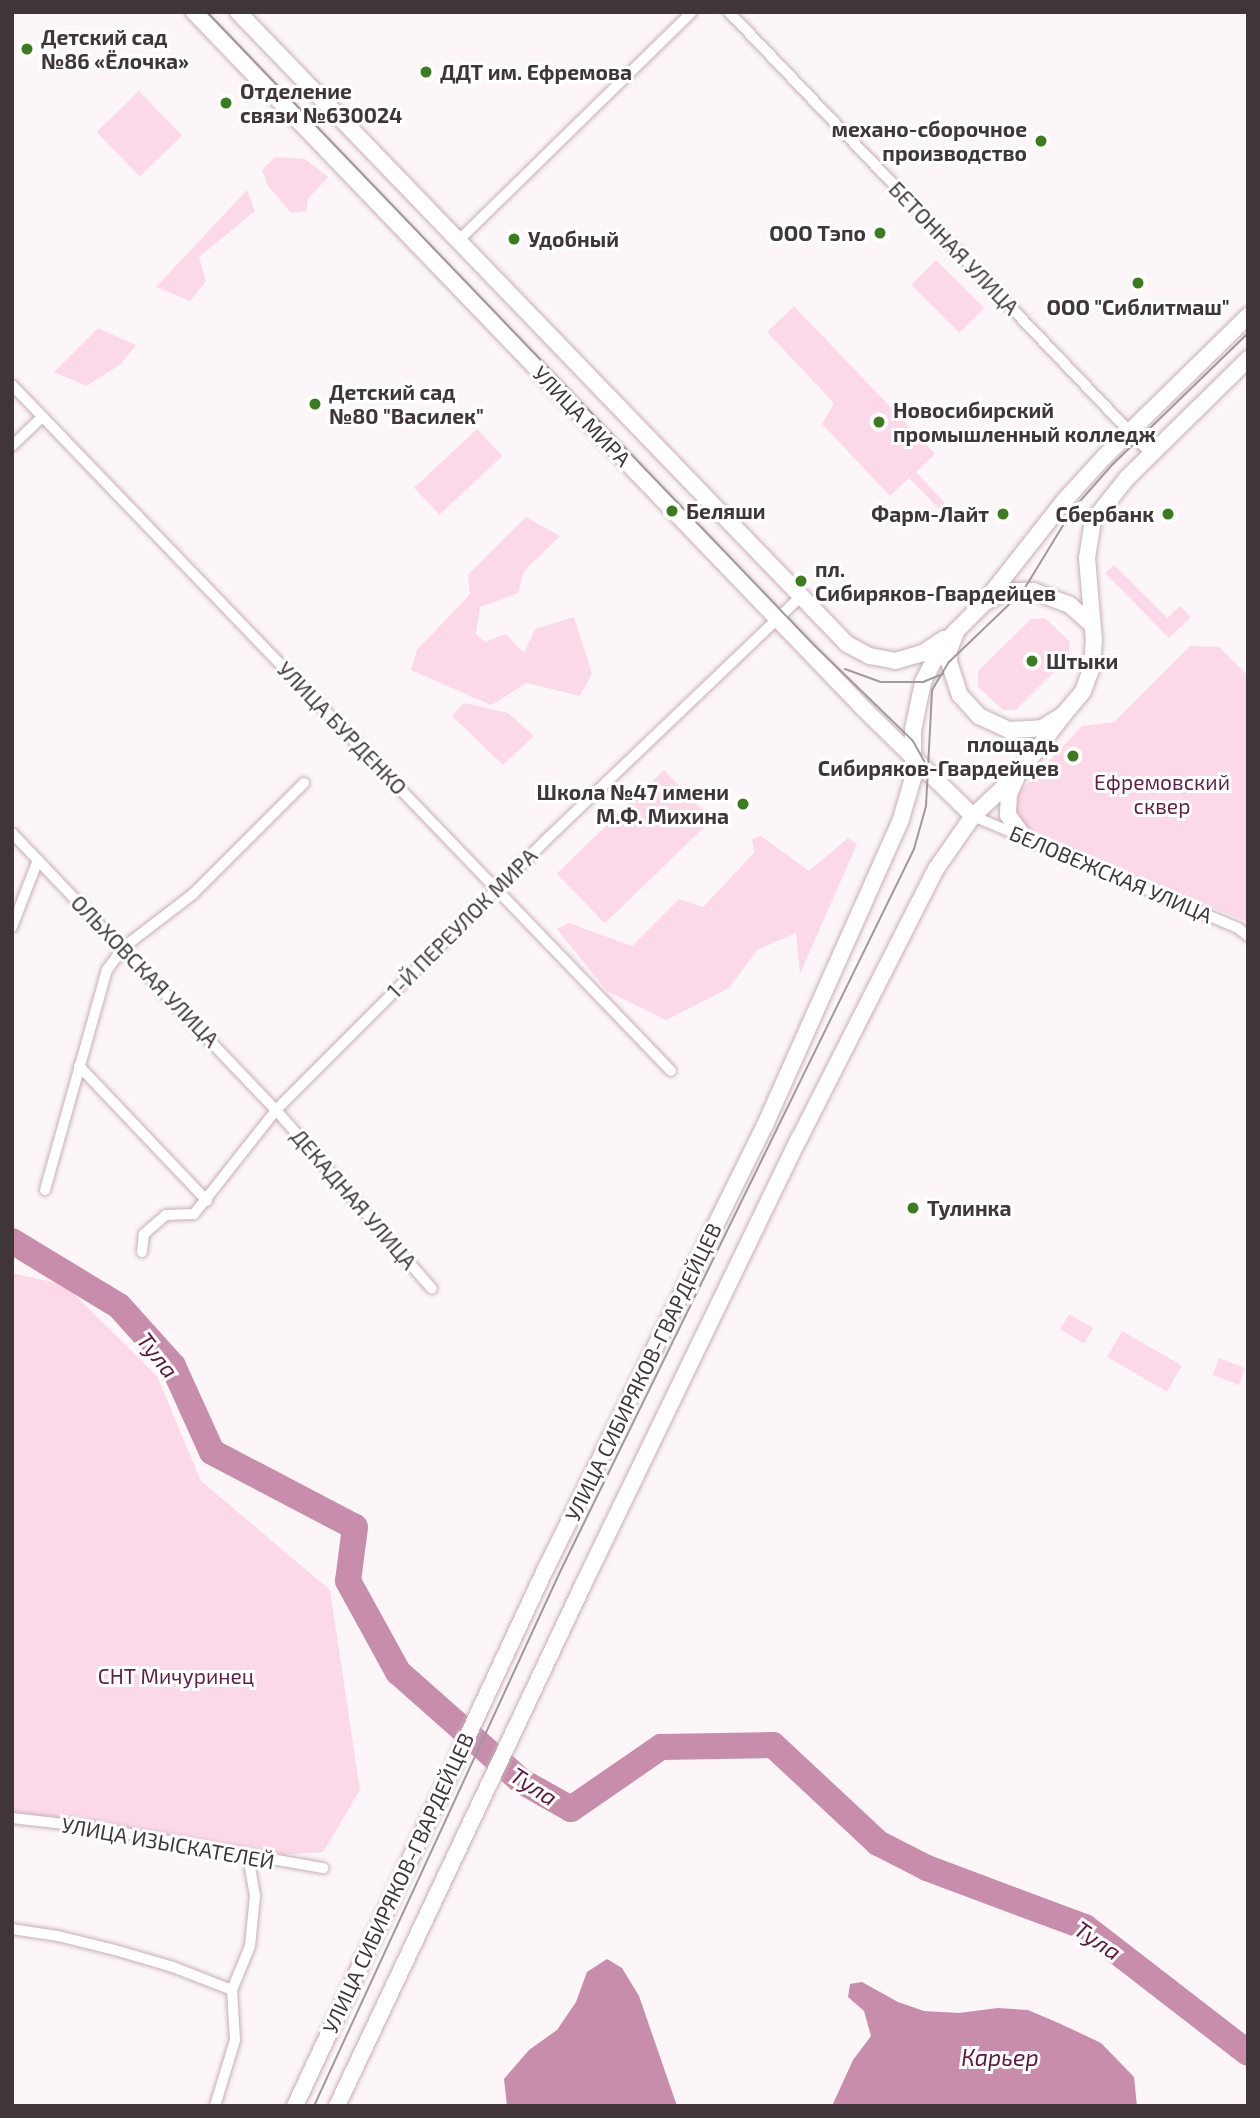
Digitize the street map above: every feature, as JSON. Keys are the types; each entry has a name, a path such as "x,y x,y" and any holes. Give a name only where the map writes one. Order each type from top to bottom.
{"main road":[{"name":"УЛИЦА МИРА","path":"194,12 777,619 913,759 973,816"},
{"name":"УЛИЦА МИРА","path":"238,12 801,596"},
{"path":"801,596 846,644 870,656 895,661 923,653 957,630 985,602 1064,501 1129,431 1248,316"},
{"path":"957,630 949,650 949,662 960,695 979,716 1009,730 1042,728 1065,714 1083,691 1092,667 1094,640 1087,558 1093,521 1102,506 1151,454 1248,359"},
{"path":"985,602 1007,591 1033,591 1070,605 1091,624"},
{"name":"УЛИЦА СИБИРЯКОВ-ГВАРДЕЙЦЕВ","path":"295,2106 412,1850 546,1568 765,1125 901,819 913,778 916,709 927,671 941,647 957,630"},
{"name":"УЛИЦА СИБИРЯКОВ-ГВАРДЕЙЦЕВ","path":"337,2106 447,1866 583,1585 824,1090 936,869 973,816 1020,772 1065,714"},
{"path":"1020,772 1009,794 1009,816 1024,837"}],"street":[{"path":"458,241 692,12"},
{"name":"БЕТОННАЯ УЛИЦА","path":"729,12 1151,454"},
{"name":"УЛИЦА БУРДЕНКО","path":"12,385 671,1071"},
{"path":"12,446 43,417"},
{"name":"1-Й ПЕРЕУЛОК МИРА","path":"142,1252 144,1234 166,1215 194,1214 207,1201 276,1110 497,890 801,596"},
{"path":"45,1190 107,970 124,947 192,894 303,783"},
{"name":"БЕЛОВЕЖСКАЯ УЛИЦА","path":"973,816 1238,928 1248,936"},
{"name":"ОЛЬХОВСКАЯ УЛИЦА","path":"12,833 124,947 276,1110"},
{"path":"12,927 37,860"},
{"path":"79,1066 207,1201"},
{"name":"ДЕКАДНАЯ УЛИЦА","path":"276,1110 432,1289"},
{"name":"УЛИЦА ИЗЫСКАТЕЛЕЙ","path":"12,1818 90,1827 248,1857 323,1868"},
{"path":"215,2106 235,2040 232,1990 250,1946 255,1896 248,1857"},
{"path":"12,1929 58,1936 115,1950 173,1967 232,1990"}],"green space":[{"path":"139,91 182,136 140,177 97,132"},
{"path":"275,157 305,159 328,177 308,199 306,211 291,213 268,186 262,170"},
{"path":"247,190 255,211 199,257 206,281 190,301 156,287"},
{"path":"936,260 984,308 959,333 911,285"},
{"path":"794,306 935,454 916,472 945,503 939,509 909,478 890,496 822,424 834,403 767,332"},
{"path":"98,328 136,345 121,364 86,386 54,372"},
{"path":"477,429 502,456 439,515 414,488"},
{"path":"526,517 560,536 524,571 518,593 480,607 476,634 485,642 506,634 524,653 535,629 574,617 592,674 580,696 527,683 491,705 411,670 417,650 470,594 468,575"},
{"path":"1114,565 1167,618 1180,606 1191,617 1169,638 1105,573"},
{"path":"1045,618 1070,642 1069,657 1016,710 1003,710 978,687 978,671 1031,619"},
{"name":"Ефремовский сквер","path":"1190,646 1219,647 1248,676 1248,922 1029,832 1013,810 1017,795 1082,726 1114,722"},
{"path":"464,703 508,713 534,736 503,765 452,716"},
{"path":"664,770 712,820 605,923 557,874"},
{"path":"761,836 809,871 848,838 857,844 800,974 796,933 757,950 729,988 666,1020 607,991 557,929 569,923 632,946 679,899 703,907 754,853 752,839"},
{"name":"СНТ Мичуринец","path":"12,1273 65,1285 157,1376 201,1481 330,1590 360,1790 323,1852 245,1857 12,1818"},
{"path":"1069,1314 1093,1328 1084,1344 1060,1330"},
{"path":"1122,1331 1182,1366 1167,1391 1107,1357"},
{"path":"1219,1358 1245,1368 1239,1385 1213,1375"}],"water":[{"path":"607,1959 622,1968 639,1996 677,2106 507,2106 504,2079 529,2050 557,2030 576,2002 587,1972"},
{"name":"Карьер","path":"862,1982 898,2002 924,2011 959,2013 998,2008 1028,2010 1063,2025 1101,2043 1134,2077 1137,2106 832,2106 853,2060 871,2036 864,2011 848,1997 850,1984"}],"waterway":[{"name":"Тула","path":"12,1241 119,1306 173,1366 212,1452 355,1527 348,1581 398,1672 521,1781 571,1809 661,1747 773,1745 878,1843 927,1868 1085,1927 1248,2053"}],"tram line":[{"path":"207,12 815,646 913,741 925,763"},
{"path":"314,2106 559,1574 914,849 926,806 932,690 949,662 1023,591 1073,509 1113,464 1248,333"},
{"path":"845,669 881,682 923,682 943,674"}],"place":[{"name":"Детский сад №86 «Ёлочка»","path":"27,49"},
{"name":"ДДТ им. Ефремова","path":"426,72"},
{"name":"Отделение связи №630024","path":"226,103"},
{"name":"механо-сборочное производство","path":"1041,141"},
{"name":"ООО Тэпо","path":"880,233"},
{"name":"Удобный","path":"514,239"},
{"name":"ООО \"Сиблитмаш\"","path":"1138,283"},
{"name":"Детский сад №80 \"Василек\"","path":"315,404"},
{"name":"Новосибирский промышленный колледж","path":"879,422"},
{"name":"Беляши","path":"672,511"},
{"name":"Фарм-Лайт","path":"1003,514"},
{"name":"Сбербанк","path":"1168,514"},
{"name":"пл. Сибиряков-Гвардейцев","path":"801,581"},
{"name":"Штыки","path":"1032,661"},
{"name":"площадь Сибиряков-Гвардейцев","path":"1073,756"},
{"name":"Школа №47 имени М.Ф. Михина","path":"743,804"},
{"name":"Тулинка","path":"913,1208"}]}
